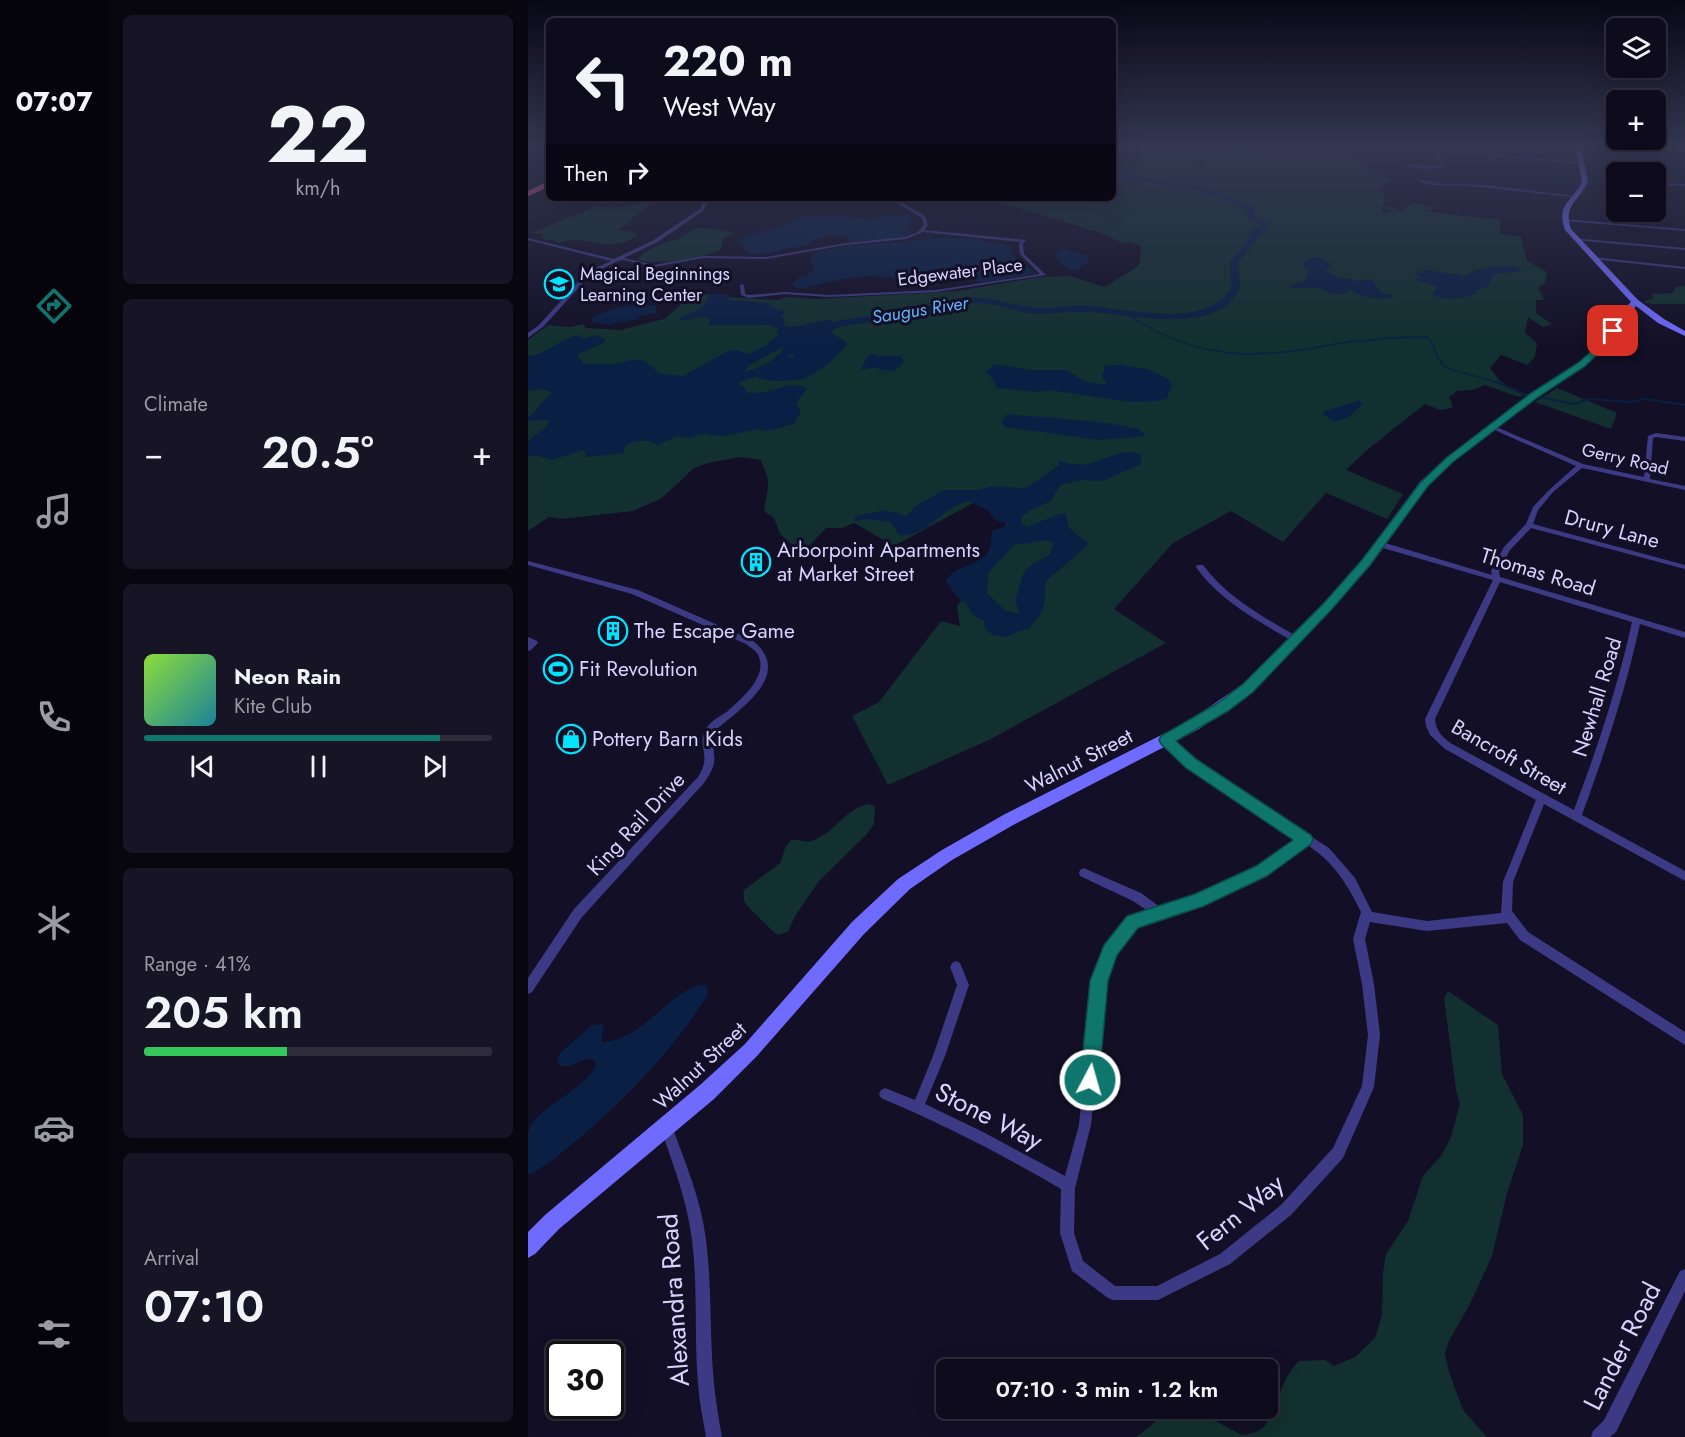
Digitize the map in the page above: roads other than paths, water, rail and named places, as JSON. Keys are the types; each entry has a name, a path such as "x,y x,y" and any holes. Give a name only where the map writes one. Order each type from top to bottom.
{"main road":[{"path":"1565,212 1565,220 1574,238 1635,302 1661,321 1685,334"},
{"name":"Walnut Street","path":"528,1247 552,1222 707,1092 751,1050 858,928 903,885 947,855 1010,819 1166,740 1223,707 1248,688 1328,606 1380,544 1425,484 1450,460 1534,395 1581,365 1604,345 1624,314 1635,302"}],"street":[{"path":"528,336 541,326 586,275 654,242 699,212"},
{"path":"528,239 651,269 700,257 773,257 846,244 906,238 922,231 926,225 924,216 917,212"},
{"path":"1565,220 1685,230"},
{"name":"Edgewater Place","path":"742,285 743,295 748,297 785,293 854,296 940,291 1044,275 1022,254 1023,241 922,231"},
{"path":"1574,238 1685,249"},
{"path":"1593,258 1685,268"},
{"name":"Gerry Road","path":"1492,428 1581,466 1685,488"},
{"path":"1647,479 1650,437 1656,435 1685,439"},
{"path":"1497,579 1495,571 1507,549 1529,525 1535,509 1581,466"},
{"name":"Drury Lane","path":"1529,525 1685,567"},
{"name":"Thomas Road","path":"1380,544 1685,635"},
{"name":"King Rail Drive","path":"528,563 635,592 749,642 758,647 765,661 765,670 755,688 734,711 709,731 707,739 710,760 701,780 578,914 528,988"},
{"path":"1200,567 1209,580 1234,601 1295,639"},
{"name":"Bancroft Street","path":"1497,579 1474,633 1430,719 1434,734 1449,747 1685,876"},
{"name":"Newhall Road","path":"1576,817 1628,662 1637,620"},
{"path":"528,640 534,643 528,648"},
{"path":"1166,740 1191,764 1325,851 1352,881 1367,912 1366,916 1427,927 1510,917"},
{"path":"1542,798 1508,882 1506,912 1524,936 1685,1039"},
{"name":"Fern Way","path":"1306,839 1261,871 1198,900 1133,921 1110,951 1099,981 1085,1125 1069,1186 1067,1233 1077,1266 1113,1293 1158,1293 1225,1259 1286,1210 1338,1153 1368,1087 1374,1035 1368,984 1359,939 1366,916"},
{"path":"1084,873 1137,897 1160,913"},
{"path":"918,1107 939,1056 963,985 956,967"},
{"name":"Stone Way","path":"885,1094 996,1144 1069,1186"},
{"name":"Alexandra Road","path":"666,1126 695,1212 702,1282 706,1407 714,1437"},
{"name":"Lander Road","path":"1599,1437 1610,1426 1685,1276"}],"water":[{"path":"909,214 915,216 908,226 911,234 899,238 852,241 848,237 829,235 811,241 814,243 795,248 789,247 774,253 760,254 749,254 736,240 805,216 860,218"},
{"path":"942,238 973,239 1011,246 1013,248 1011,254 1018,262 1037,273 982,283 961,276 903,279 870,276 849,278 799,289 792,285 799,277 815,271 813,266 815,264 810,262 812,253 845,246"},
{"path":"1061,249 1086,255 1090,260 1076,270 1069,269 1056,257 1057,252"},
{"path":"1312,257 1320,257 1332,264 1325,271 1358,281 1371,279 1382,293 1394,296 1377,299 1351,290 1339,295 1327,293 1326,290 1321,289 1288,287 1304,281 1310,271 1302,263"},
{"path":"1514,266 1523,271 1494,274 1486,288 1474,291 1476,294 1459,298 1431,294 1438,287 1414,279 1421,278 1415,273 1426,270 1466,276 1476,270"},
{"path":"712,294 729,294 729,300 768,303 770,307 783,310 781,317 785,319 784,325 831,320 834,328 832,333 847,343 829,363 805,378 779,381 754,375 760,367 773,366 794,356 794,354 783,352 782,347 750,365 740,376 739,384 746,392 762,392 792,385 808,388 796,403 801,411 794,424 766,431 760,429 722,436 701,434 690,438 677,436 657,445 649,441 637,441 625,446 624,453 584,457 586,454 583,450 552,460 539,456 528,456 528,441 547,426 549,420 528,421 528,417 551,395 551,392 542,389 528,391 528,356 541,353 572,337 579,335 583,339 597,335 606,340 577,356 584,364 615,364 643,360 659,373 683,376 728,351 737,350 749,354 769,344 779,335 776,332 778,328 770,325 708,325 711,319 703,317 678,321 700,309"},
{"path":"656,306 656,313 637,317 642,318 621,323 623,320 610,325 591,322 594,316 619,307"},
{"path":"872,354 900,356 904,361 898,369 894,370 873,368 861,370 866,358"},
{"path":"995,364 1029,370 1066,370 1084,381 1105,385 1102,377 1105,366 1131,366 1160,374 1172,384 1167,399 1148,402 1129,402 1050,390 1039,392 996,388 993,378 985,372"},
{"path":"1359,401 1363,404 1347,418 1334,421 1322,414 1327,410"},
{"path":"1007,414 1108,423 1139,429 1146,436 1100,440 1005,427 1001,422"},
{"path":"1131,452 1141,455 1141,464 1103,481 1084,480 1060,485 1051,501 1030,510 1021,517 1022,524 1027,527 1059,514 1066,514 1069,528 1089,544 1045,582 1042,612 1029,629 1007,637 993,635 985,629 984,621 973,615 966,603 956,596 946,581 955,571 983,557 989,550 993,530 1004,527 1006,523 997,521 987,510 969,501 959,504 918,532 909,535 899,535 890,522 867,519 854,521 856,516 885,510 907,516 914,507 944,490 978,490 993,486 1026,488 1059,465 1059,460 1070,464 1089,464","holes":["1047,540 1054,543 1050,554 1030,566 1023,574 1015,601 1020,614 1006,611 987,593 988,573 1014,545"]},
{"path":"698,985 707,985 708,995 695,1015 651,1069 583,1135 550,1162 528,1175 528,1133 532,1123 582,1083 596,1064 593,1059 589,1059 569,1066 560,1066 557,1062 560,1053 592,1025 602,1024 604,1028 601,1039 603,1042 629,1034 686,991"}],"waterway":[{"name":"Saugus River","path":"719,384 770,366 782,358 801,339 821,329 833,325 907,314 961,301 985,300 1035,311 1087,309 1166,316 1187,316 1207,312 1223,305 1234,292 1236,288 1234,261 1248,247 1253,235 1266,225 1252,218 1250,212"},
{"path":"1123,311 1152,329 1180,342 1208,350 1235,353 1264,354 1356,340 1360,342 1387,338 1427,337 1444,366 1497,382"},
{"path":"1497,382 1527,395"},
{"path":"1539,397 1574,404 1590,399 1631,402 1645,399 1685,405"}],"place":[{"name":"Magical Beginnings Learning Center","path":"559,284"},
{"name":"Arborpoint Apartments at Market Street","path":"756,562"},
{"name":"The Escape Game","path":"613,631"},
{"name":"Fit Revolution","path":"558,669"},
{"name":"Pottery Barn Kids","path":"571,739"}]}
